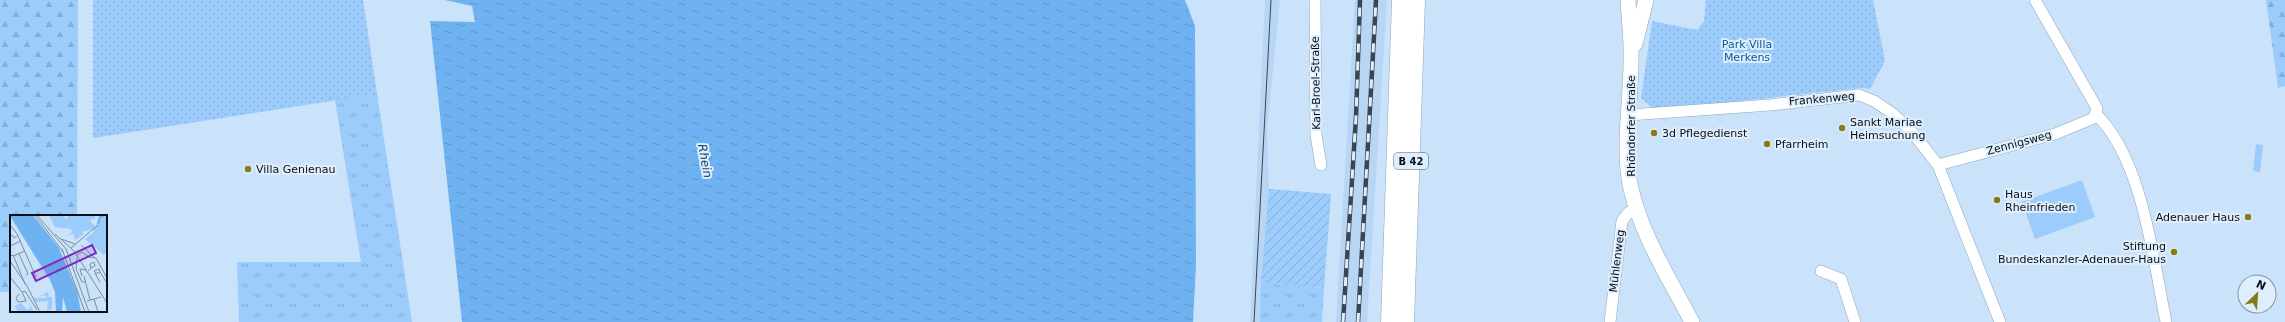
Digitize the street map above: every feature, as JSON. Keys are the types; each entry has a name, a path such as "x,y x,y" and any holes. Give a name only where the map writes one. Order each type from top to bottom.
{"highway":[{"name":"B 42","path":"1390,322 1401,0"},
{"name":"B 42","path":"1405,322 1416,0"}],"main road":[{"name":"Rhöndorfer Straße","path":"1628,0 1631,60 1628,167 1631,188 1638,210 1658,258 1692,322"},
{"name":"Rhöndorfer Straße","path":"1631,60 1646,0"}],"street":[{"name":"Karl-Broel-Straße","path":"1315,0 1316,135 1321,165"},
{"path":"2035,0 2094,103 2096,114 2109,127 2130,170 2140,199 2166,322"},
{"name":"Frankenweg","path":"1629,115 1764,105 1859,95 1874,101 1892,114 1921,141 1938,165 2000,322"},
{"name":"Zennigsweg","path":"1938,165 2055,134 2089,121 2096,114"},
{"name":"Mühlenweg","path":"1610,322 1622,221 1629,212 1638,210"},
{"path":"1822,271 1841,279 1854,322"}],"shaded area":[{"path":"1265,0 1280,0 1267,131 1269,189 1260,322 1250,322"},
{"path":"1355,0 1387,0 1367,322 1336,322"}],"green space":[{"path":"0,0 78,0 77,215 10,215 10,292 0,292"},
{"path":"93,0 363,0 377,94 93,138"},
{"name":"Park Villa Merkens","path":"1706,0 1873,0 1885,61 1870,89 1861,88 1655,110 1641,98 1652,21 1697,30 1704,21"},
{"path":"2266,0 2285,0 2285,86 2278,88"},
{"path":"377,94 412,322 239,322 237,262 361,262 335,100"},
{"path":"2256,144 2263,145 2260,172 2253,171"},
{"path":"2082,180 2095,217 2035,239 2022,202"},
{"path":"1269,189 1331,194 1324,288 1261,283"},
{"path":"1261,283 1324,288 1322,322 1260,322"}],"water":[{"name":"Rhein","path":"445,0 1185,0 1195,26 1196,266 1193,322 462,322 430,21 475,22 472,6"}],"tram line":[{"path":"1254,322 1271,0"}],"railway":[{"path":"1343,322 1356,117 1360,0"},
{"path":"1358,322 1376,0"}],"place":[{"name":"Sankt Mariae Heimsuchung","path":"1842,128"},
{"name":"3d Pflegedienst","path":"1654,133"},
{"name":"Pfarrheim","path":"1767,144"},
{"name":"Villa Genienau","path":"248,169"},
{"name":"Haus Rheinfrieden","path":"1997,200"},
{"name":"Adenauer Haus","path":"2248,217"},
{"name":"Stiftung Bundeskanzler-Adenauer-Haus","path":"2174,252"}]}
